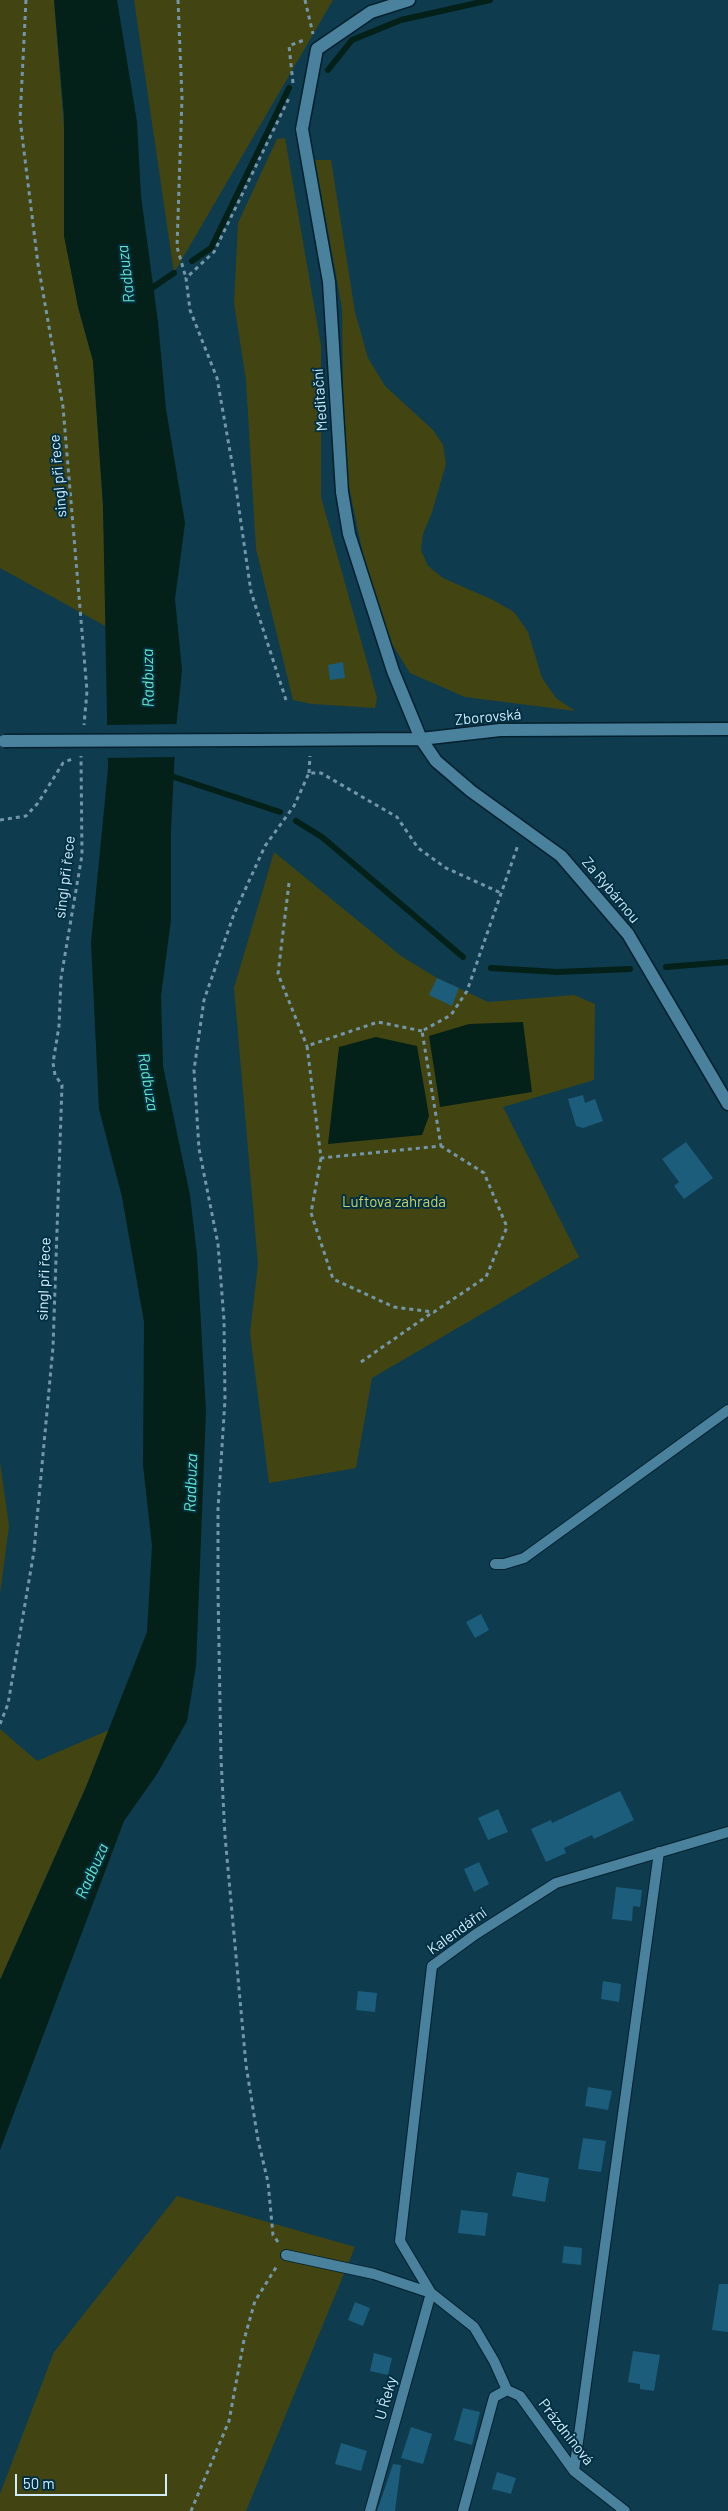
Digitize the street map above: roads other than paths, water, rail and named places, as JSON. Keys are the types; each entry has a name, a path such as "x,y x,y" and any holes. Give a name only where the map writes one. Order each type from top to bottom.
{"street":[{"name":"Meditační","path":"409,0 371,12 317,49 302,129 329,282 342,492 349,534 393,671 421,739"},
{"name":"Zborovská","path":"2,741 421,739 500,730 728,729"},
{"name":"Za Rybárnou","path":"421,739 436,760 471,791 561,856 628,934 728,1104"}],"lane":[{"path":"495,1564 524,1558 728,1410"},
{"name":"Kalendářní","path":"431,2293 400,2241 432,1966 476,1934 556,1883 728,1832"},
{"path":"574,2471 659,1852"},
{"path":"286,2255 374,2274 431,2293"},
{"name":"Prázdninová","path":"431,2293 474,2327 494,2360 507,2390 520,2396 574,2471 625,2511"},
{"name":"U Řeky","path":"370,2511 431,2293"},
{"path":"463,2511 494,2397 507,2390"}],"water":[{"name":"Radbuza","path":"54,0 117,0 137,122 141,196 158,322 166,409 185,523 175,599 182,670 176,729 171,829 171,920 161,996 163,1066 190,1195 197,1255 206,1411 196,1666 187,1721 157,1774 124,1821 0,2150 0,1980 86,1787 147,1632 152,1546 143,1465 144,1322 122,1197 99,1109 91,943 108,769 103,505 93,361 78,307 64,236 64,116"},
{"path":"523,1022 532,1092 440,1107 429,1036 469,1024"},
{"path":"376,1037 417,1046 429,1116 422,1135 328,1144 339,1047"}],"waterway":[{"path":"328,70 352,40 401,20 490,0"},
{"path":"192,261 211,248 289,88"},
{"path":"146,292 174,273"},
{"path":"168,775 280,812"},
{"path":"296,821 322,837 463,957"},
{"path":"666,967 728,962"},
{"path":"491,968 557,972 630,969"}],"park label":[{"name":"Luftova zahrada","path":"394,1202"}]}
